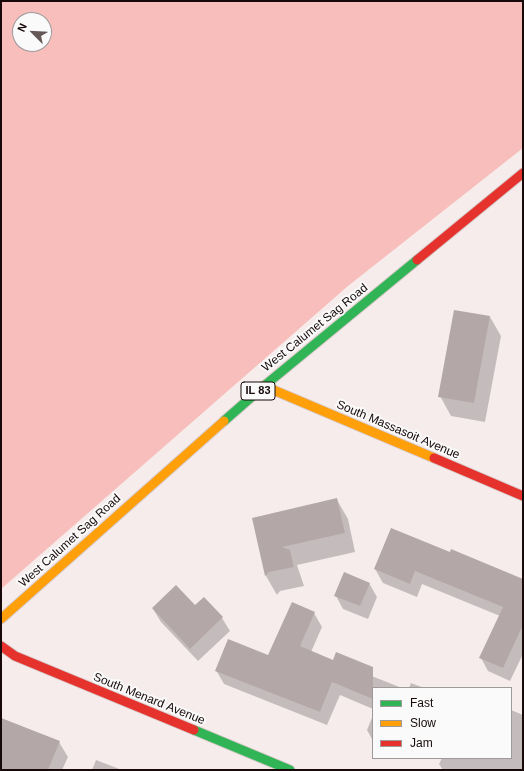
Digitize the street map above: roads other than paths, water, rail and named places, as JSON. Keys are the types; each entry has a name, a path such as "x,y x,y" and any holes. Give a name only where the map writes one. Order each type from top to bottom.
{"main road":[{"name":"West Calumet Sag Road","path":"1,619 264,386 523,173"},
{"name":"South Massasoit Avenue","path":"264,386 523,496"},
{"name":"South Menard Avenue","path":"1,646 15,656 290,770"}]}
